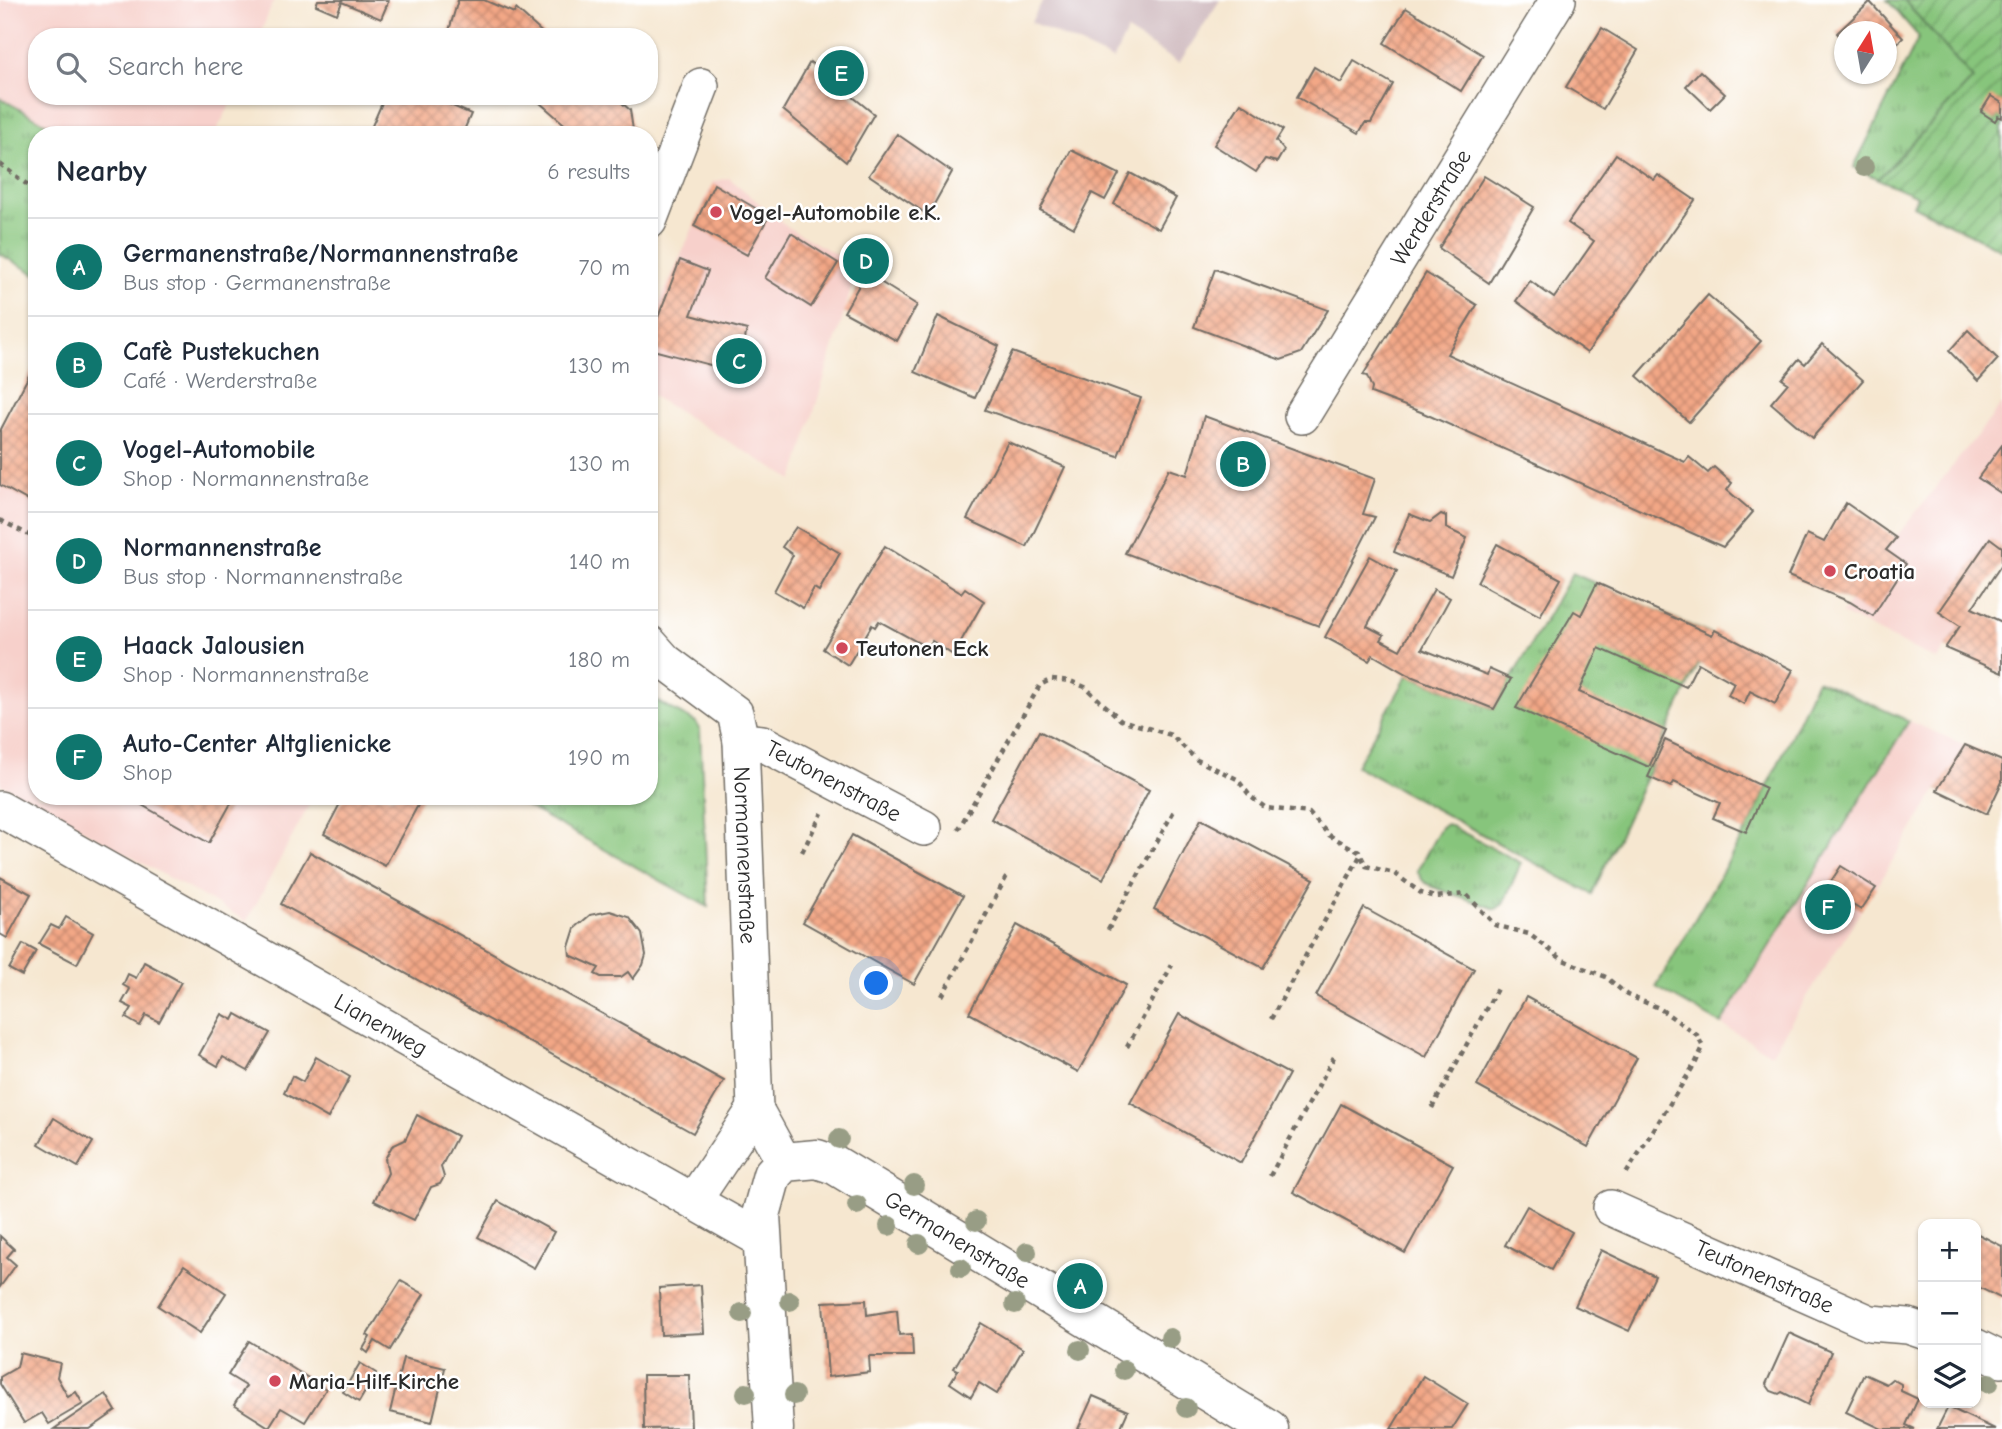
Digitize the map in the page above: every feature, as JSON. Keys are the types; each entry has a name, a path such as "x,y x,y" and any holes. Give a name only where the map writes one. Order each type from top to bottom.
{"street":[{"name":"Werderstraße","path":"1302,416 1558,0"},
{"path":"658,198 701,86"},
{"name":"Normannenstraße","path":"658,653 735,713 741,741 755,1109 784,1162"},
{"name":"Teutonenstraße","path":"741,741 762,743 941,830"},
{"name":"Lianenweg","path":"0,809 762,1240"},
{"path":"694,1200 755,1109"},
{"name":"Germanenstraße","path":"784,1162 817,1159 835,1165 1269,1429"},
{"path":"774,1429 761,1215 772,1175 784,1162"},
{"name":"Teutonenstraße","path":"1616,1196 1870,1323 1918,1330"},
{"path":"1981,1350 2002,1360"}],"path":[{"path":"0,164 28,185"},
{"path":"0,520 28,534"},
{"path":"941,830 1040,685 1052,679 1070,681 1085,687 1121,720 1171,735 1197,760 1237,779 1251,797 1266,808 1309,813 1329,835 1349,845 1360,855 1366,866 1394,873 1420,893 1435,897 1466,894 1496,925 1529,934 1563,960 1606,977 1627,995 1659,1008 1697,1035 1703,1047 1696,1062 1616,1196"},
{"path":"802,852 838,782"},
{"path":"1108,930 1175,808"},
{"path":"1271,1020 1360,855"},
{"path":"942,996 1008,874"},
{"path":"1127,1047 1172,965"},
{"path":"1432,1108 1498,987"},
{"path":"1270,1176 1335,1055"}],"shaded area":[{"path":"0,0 274,0 263,28 28,28 28,105 230,105 219,126 50,126 0,98"},
{"path":"1043,0 1220,0 1179,63 1127,31 1113,60 1031,22"},
{"path":"729,178 789,228 858,267 793,480 658,399 658,307 713,182"},
{"path":"28,379 28,800 0,784 0,432"},
{"path":"2002,404 2002,564 1937,660 1842,614 1873,566"},
{"path":"1909,721 1965,745 1771,1054 1721,1024"},
{"path":"38,805 309,805 247,921"}],"green space":[{"path":"1887,0 1904,0 1973,79 1878,179 1854,167 1919,37"},
{"path":"1904,0 2002,0 2002,250 1913,205 1917,196 1878,179 1973,79"},
{"path":"0,98 50,126 28,126 28,270 0,254"},
{"path":"1572,573 1712,635 1592,894 1356,766 1408,675 1494,709"},
{"path":"1817,680 1909,721 1721,1024 1656,987 1752,820"},
{"path":"658,702 696,722 700,729 708,907 524,805 658,805"},
{"path":"1447,824 1521,863 1503,904 1496,909 1433,887 1423,881 1417,871 1441,827"}],"building":[{"path":"318,0 389,0 381,19 342,2 337,14 316,5"},
{"path":"458,0 484,0 514,13 516,9 537,28 450,28"},
{"path":"1870,2 1887,21 1850,21"},
{"path":"1406,8 1483,55 1461,91 1384,43"},
{"path":"1602,28 1638,50 1603,109 1566,87"},
{"path":"1897,31 1903,38 1897,43"},
{"path":"1354,61 1393,84 1371,123 1365,123 1359,133 1297,97 1314,67 1341,83"},
{"path":"810,62 874,114 846,162 783,110"},
{"path":"1700,71 1725,94 1710,109 1686,86"},
{"path":"1991,96 2002,103 2002,118 1998,116 1995,121 1981,112"},
{"path":"1241,103 1283,130 1276,141 1284,150 1277,162 1265,159 1256,172 1214,145"},
{"path":"381,105 450,105 471,114 466,126 372,126"},
{"path":"542,105 624,105 630,110 632,126 567,126"},
{"path":"897,134 952,172 928,215 869,175"},
{"path":"1071,150 1119,174 1105,200 1092,193 1074,228 1040,210"},
{"path":"1616,154 1654,180 1658,175 1695,200 1587,353 1516,301 1530,281 1554,298 1594,241 1568,223"},
{"path":"1130,173 1176,198 1159,229 1114,204"},
{"path":"1484,176 1534,207 1489,283 1439,248"},
{"path":"714,184 769,216 747,255 694,226"},
{"path":"791,233 838,263 811,307 765,278"},
{"path":"680,260 708,271 691,315 747,330 737,372 658,351 658,317"},
{"path":"1215,269 1328,310 1301,353 1281,360 1194,327"},
{"path":"866,273 917,305 897,341 844,312"},
{"path":"1426,273 1477,305 1447,354 1685,462 1689,457 1708,473 1714,467 1732,483 1727,490 1753,512 1723,547 1421,412 1371,393 1372,388 1367,376 1363,375"},
{"path":"1708,295 1761,341 1689,422 1637,376"},
{"path":"938,316 999,346 975,398 915,372"},
{"path":"1968,330 1998,359 1978,381 1949,351"},
{"path":"1822,344 1863,380 1812,438 1771,403 1788,383 1782,379 1799,359 1805,364"},
{"path":"1012,352 1141,398 1118,456 985,410"},
{"path":"28,377 28,501 0,485 0,431"},
{"path":"1204,416 1375,479 1363,514 1375,517 1319,626 1125,553 1169,469 1187,475"},
{"path":"1008,442 1065,467 1027,547 967,519"},
{"path":"2002,445 2002,494 1978,478"},
{"path":"1846,503 1896,538 1886,550 1906,564 1873,616 1850,602 1788,576 1807,534 1824,542"},
{"path":"1409,514 1430,522 1441,514 1446,516 1446,528 1467,538 1451,576 1394,552"},
{"path":"796,527 840,553 819,591 814,588 803,608 774,591 793,555 782,547"},
{"path":"1990,538 2002,547 2002,564 1972,608 2002,622 2002,673 1945,648 1960,626 1939,612"},
{"path":"1497,544 1561,579 1540,616 1477,582"},
{"path":"885,546 961,593 965,588 984,601 953,655 932,641 928,648 879,621 875,627 872,625 848,665 823,649"},
{"path":"1370,556 1397,571 1367,626 1384,635 1381,640 1400,650 1434,589 1450,598 1422,649 1487,675 1489,669 1511,679 1494,709 1408,675 1373,655 1369,661 1325,637"},
{"path":"1597,583 1712,635 1715,630 1793,670 1775,704 1750,691 1744,704 1728,695 1734,683 1698,663 1686,687 1599,648 1579,692 1666,731 1649,767 1516,708 1574,611 1581,615"},
{"path":"1039,731 1149,790 1103,879 991,819"},
{"path":"1665,740 1766,788 1746,832 1713,818 1720,803 1674,782 1671,787 1648,777"},
{"path":"1965,745 2002,761 2002,782 1987,814 1937,790"},
{"path":"142,805 230,805 209,843"},
{"path":"339,805 418,805 385,866 324,834"},
{"path":"1201,819 1314,879 1263,968 1154,909"},
{"path":"852,835 963,896 914,984 803,922"},
{"path":"310,852 724,1081 693,1133 281,904"},
{"path":"1841,866 1876,888 1861,910 1826,889"},
{"path":"0,877 31,894 7,938 0,934"},
{"path":"1364,908 1474,969 1426,1057 1316,996"},
{"path":"610,911 629,917 642,934 646,955 643,965 633,979 628,972 621,977 601,977 595,974 599,968 570,955 569,947 575,928 590,915"},
{"path":"66,917 93,933 77,964 39,944 51,925 59,929"},
{"path":"1017,925 1126,985 1078,1072 969,1013"},
{"path":"23,944 36,951 22,976 9,969"},
{"path":"144,962 181,982 159,1022 146,1015 140,1026 126,1018 132,1008 122,1003 130,989 123,985 128,974 136,978"},
{"path":"1526,997 1637,1058 1588,1147 1477,1086"},
{"path":"222,1014 233,1020 236,1014 270,1033 248,1071 223,1057 218,1066 199,1055"},
{"path":"1179,1014 1289,1074 1241,1163 1130,1103"},
{"path":"316,1057 350,1077 328,1118 284,1093 292,1076 303,1082"},
{"path":"1341,1104 1453,1165 1405,1253 1293,1192"},
{"path":"417,1115 457,1136 441,1167 444,1177 440,1184 431,1187 414,1220 374,1201 388,1173 385,1159 392,1146 405,1140"},
{"path":"54,1118 93,1142 78,1167 39,1144"},
{"path":"498,1201 554,1232 534,1268 478,1237"},
{"path":"1527,1206 1572,1232 1551,1270 1505,1245"},
{"path":"0,1236 14,1249 7,1257 16,1265 0,1287"},
{"path":"1981,1236 2002,1246 2002,1299 1981,1288"},
{"path":"1601,1250 1655,1276 1629,1331 1575,1306"},
{"path":"184,1265 226,1293 200,1333 158,1306"},
{"path":"401,1281 424,1294 390,1350 375,1341 368,1353 363,1349 370,1337 367,1335"},
{"path":"701,1285 704,1333 661,1335 659,1288"},
{"path":"866,1300 867,1315 897,1310 899,1335 912,1334 913,1356 869,1356 870,1372 828,1377 823,1302"},
{"path":"981,1323 1023,1349 997,1394 979,1383 971,1397 950,1383 958,1370 954,1368"},
{"path":"1789,1333 1831,1352 1808,1405 1782,1392 1779,1394 1771,1391 1766,1384"},
{"name":"Maria-Hilf-Kirche","path":"249,1341 326,1389 305,1422 281,1408 269,1427 234,1405 246,1386 228,1375"},
{"path":"20,1353 60,1363 57,1377 68,1397 76,1392 83,1404 49,1424 42,1413 24,1423 0,1384 0,1377 17,1367"},
{"path":"403,1358 445,1368 432,1422 390,1412"},
{"path":"360,1363 376,1373 359,1402 343,1392"},
{"path":"1864,1374 1886,1384 1892,1379 1901,1384 1901,1391 1918,1399 1906,1425 1915,1429 1882,1429 1846,1412"},
{"path":"643,1375 689,1375 691,1428 644,1429"},
{"path":"1423,1376 1468,1404 1452,1429 1391,1429"},
{"path":"106,1394 116,1411 90,1429 54,1429"},
{"path":"1093,1396 1128,1411 1120,1429 1078,1429"},
{"path":"1948,1408 1950,1408 1995,1429 1937,1429"}],"place":[{"name":"Haack Jalousien","path":"841,73"},
{"name":"Vogel-Automobile e.K.","path":"716,212"},
{"name":"Normannenstraße","path":"866,261"},
{"name":"Vogel-Automobile","path":"739,361"},
{"name":"Cafè Pustekuchen","path":"1243,464"},
{"name":"Croatia","path":"1830,571"},
{"name":"Teutonen Eck","path":"842,648"},
{"name":"Auto-Center Altglienicke","path":"1828,907"},
{"name":"Germanenstraße/Normannenstraße","path":"1080,1286"},
{"name":"Maria-Hilf-Kirche","path":"275,1381"}]}
